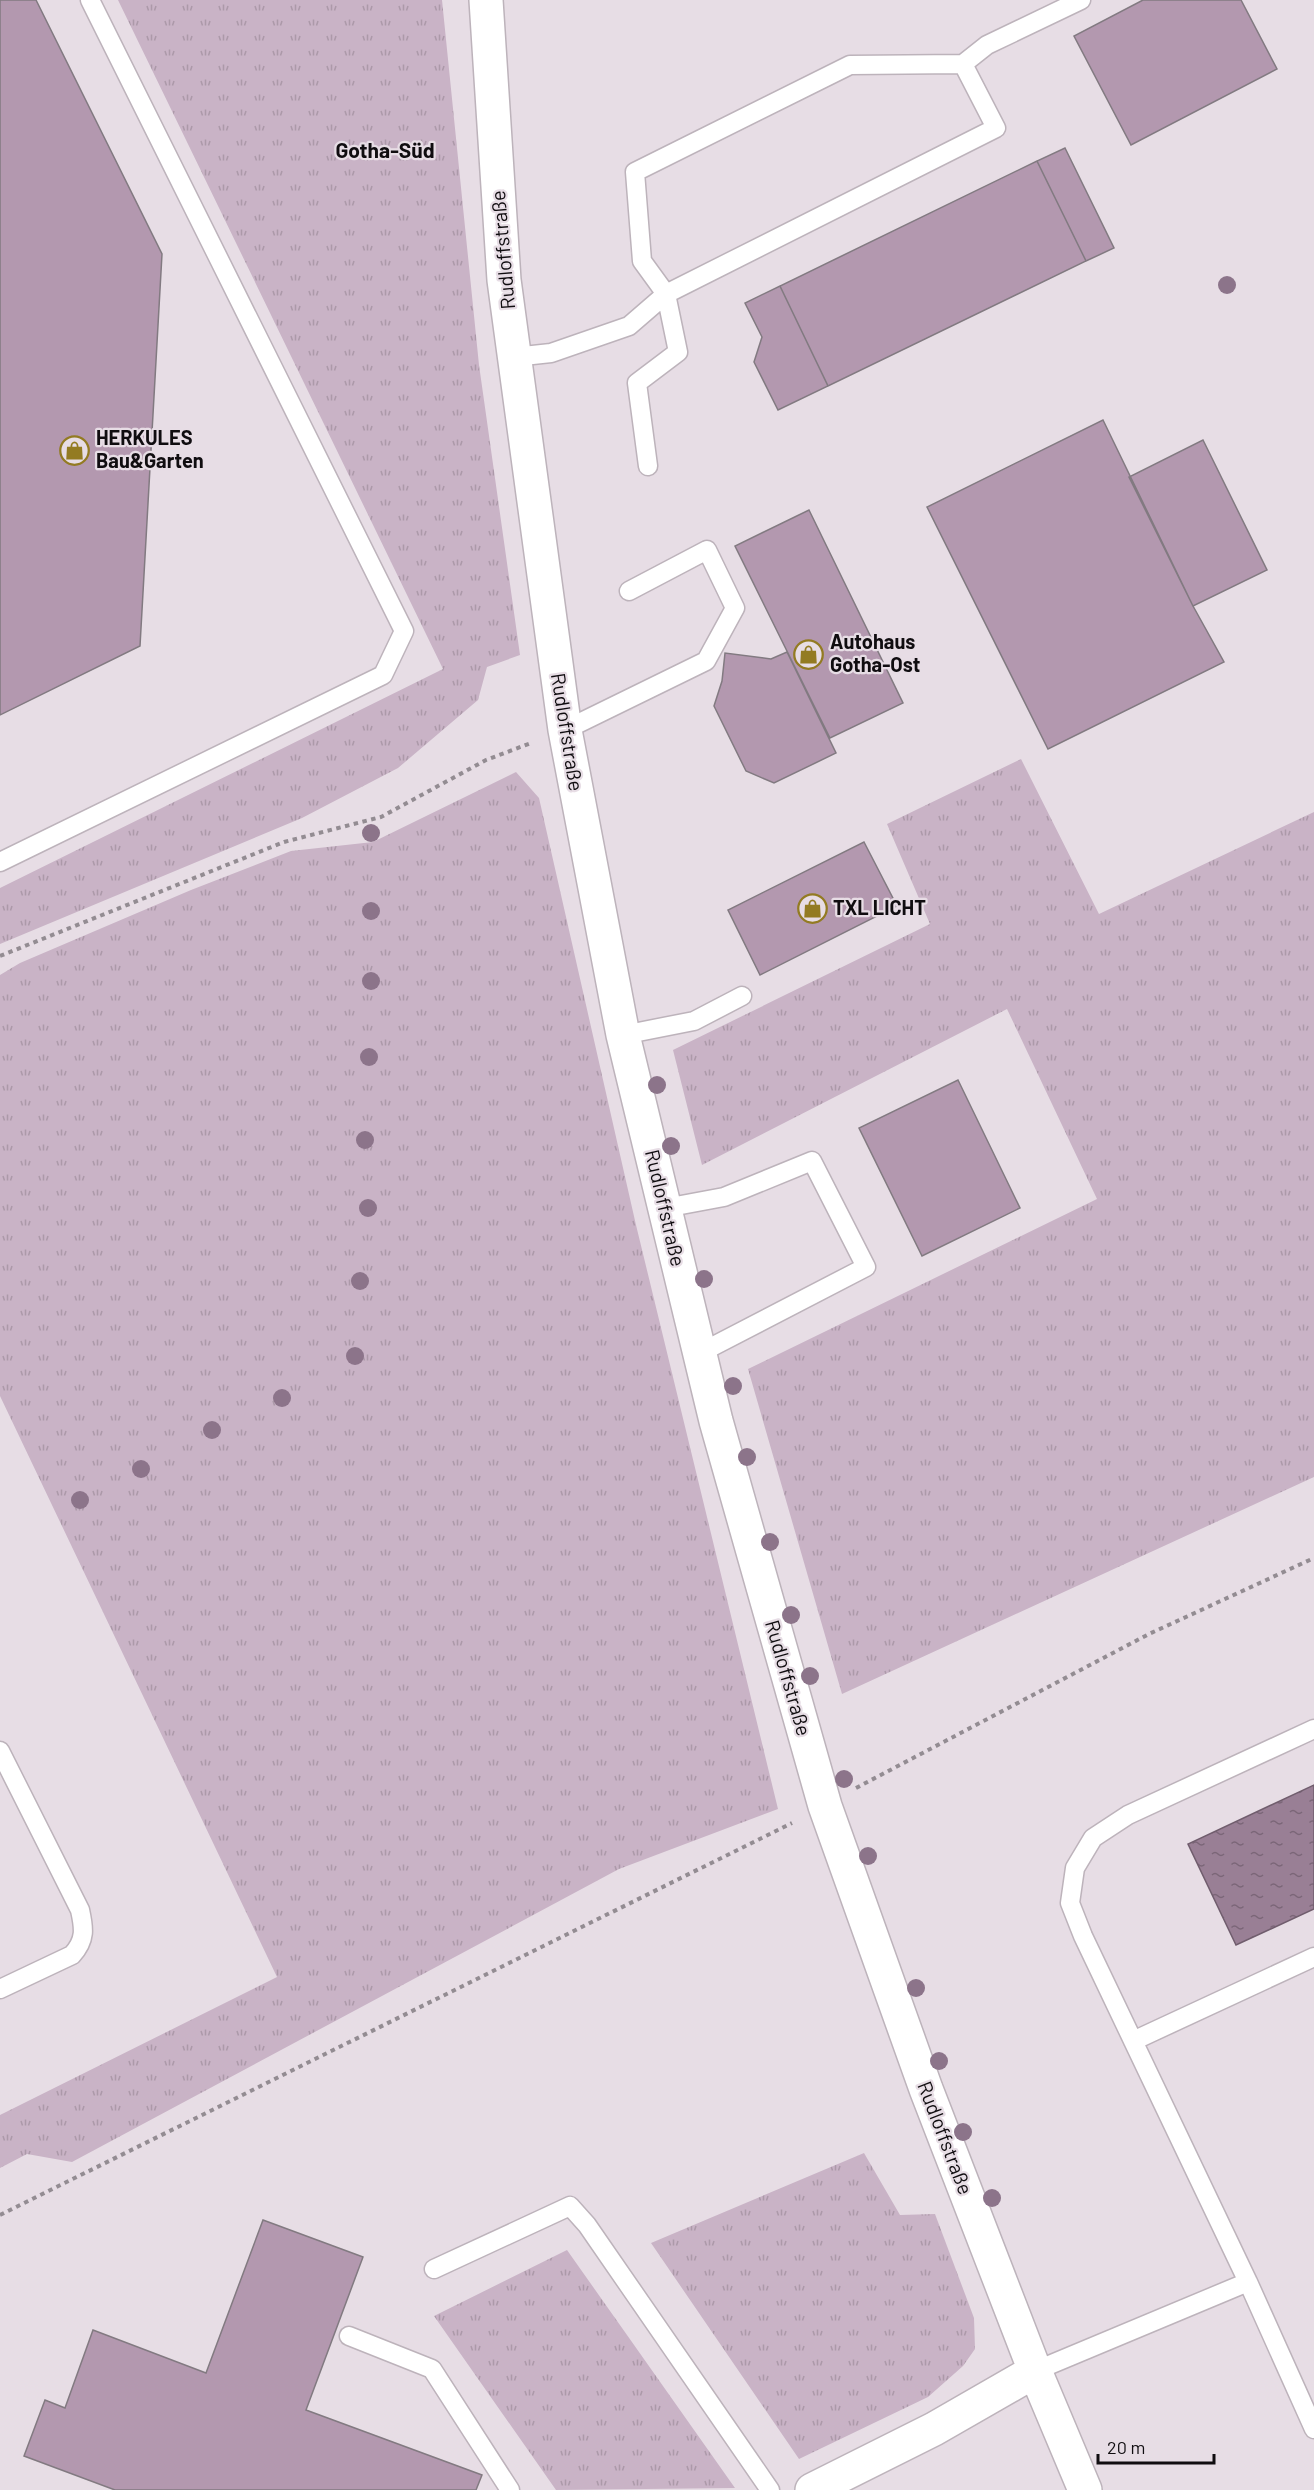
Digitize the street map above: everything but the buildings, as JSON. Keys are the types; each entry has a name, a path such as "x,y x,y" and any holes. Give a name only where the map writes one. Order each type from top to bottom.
{"street":[{"name":"Rudloffstraße","path":"486,0 504,280 565,730 624,1035 716,1421 825,1806 926,2090 1035,2372 1085,2490"},
{"path":"812,2490 934,2429 1035,2372"}],"lane":[{"path":"0,862 383,675 404,632 90,0"},
{"path":"648,466 638,383 678,352 666,294 642,261 635,172 850,65 963,64 987,45 1081,0"},
{"path":"514,357 551,353 629,326 666,294 996,128 963,64"},
{"path":"565,730 706,662 735,608 707,550 629,591"},
{"path":"624,1035 694,1021 742,996"},
{"path":"665,1208 724,1197 812,1161 866,1267 700,1353"},
{"path":"1314,1729 1128,1815 1094,1838 1075,1868 1070,1903 1083,1936 1248,2282 1314,2429"},
{"path":"0,1751 80,1910 84,1932 80,1946 72,1954 0,1989"},
{"path":"1133,2041 1314,1957"},
{"path":"434,2269 570,2206 587,2225 770,2490"},
{"path":"1035,2372 1248,2282"},
{"path":"349,2336 432,2369 510,2490"}],"path":[{"path":"0,956 284,842 381,817 486,760 565,730"},
{"path":"856,1788 1149,1635 1314,1558"},
{"path":"0,2215 825,1806"}],"green space":[{"path":"118,0 442,0 479,365 520,655 487,667 478,700 398,768 302,818 0,944 0,888 443,669"},
{"path":"1021,759 1099,914 1314,812 1314,1477 842,1694 748,1369 1097,1199 1007,1009 702,1165 673,1050 930,924 887,824"},
{"path":"516,772 539,798 636,1225 778,1809 619,1869 72,2162 27,2154 0,2168 0,2115 277,1977 0,1396 0,975 20,963 191,890 291,851 373,842"},
{"path":"864,2153 900,2215 935,2214 974,2318 975,2349 963,2366 928,2397 799,2459 651,2243"},
{"path":"567,2250 735,2488 556,2490 434,2316"}],"water":[{"path":"1314,1785 1314,1909 1236,1945 1188,1844"}],"place":[{"name":"HERKULES Bau&Garten","path":"75,450"},
{"name":"Autohaus Gotha-Ost","path":"809,654"},
{"name":"TXL LICHT","path":"812,908"}],"district":[{"name":"Gotha-Süd","path":"385,151"}]}
